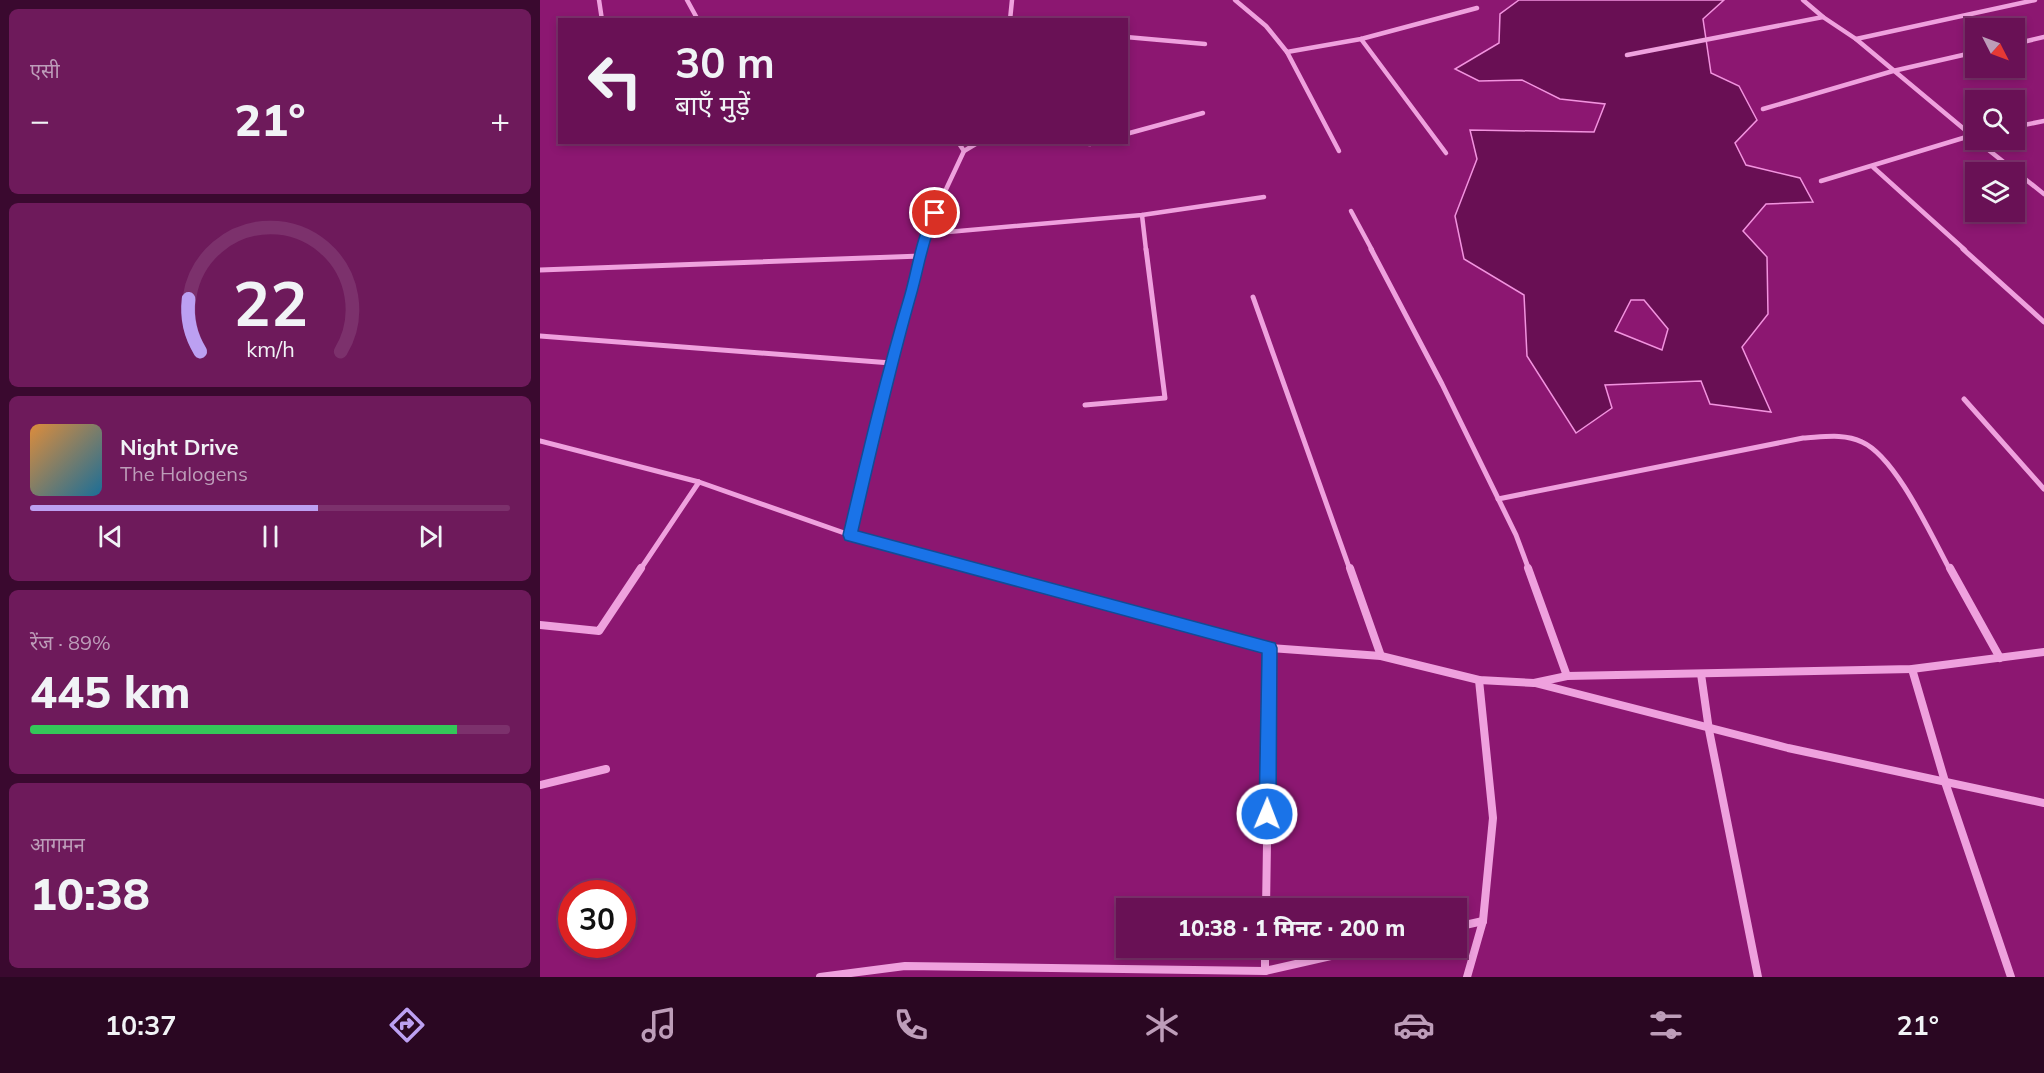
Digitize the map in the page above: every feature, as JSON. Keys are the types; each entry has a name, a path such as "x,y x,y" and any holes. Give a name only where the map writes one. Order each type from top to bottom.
{"street":[{"path":"599,0 602,18"},
{"path":"687,0 697,18"},
{"path":"1010,18 1012,0"},
{"path":"1235,0 1266,26 1287,52 1339,151"},
{"path":"1803,0 1823,17 1856,39 1965,130"},
{"path":"1856,39 2035,0"},
{"path":"1287,52 1361,39 1477,8"},
{"path":"1627,55 1823,17"},
{"path":"1128,37 1205,44"},
{"path":"2025,41 2044,37"},
{"path":"1361,39 1446,153"},
{"path":"1763,109 1893,71 1965,55"},
{"path":"1128,133 1203,113"},
{"path":"2025,125 2044,121"},
{"path":"1821,181 1965,140"},
{"path":"959,144 964,151"},
{"path":"850,535 891,363 925,234 964,151 976,144"},
{"path":"1990,150 2044,194"},
{"path":"1873,167 2044,322"},
{"path":"925,234 1142,215 1264,197"},
{"path":"1351,211 1442,384 1516,535 1566,676"},
{"path":"1085,405 1165,398 1142,215"},
{"path":"540,270 921,256"},
{"path":"1253,297 1381,656"},
{"path":"540,336 891,363"},
{"path":"1964,399 2044,489"},
{"path":"1498,499 1803,438 1843,436 1863,442 1882,456 1908,494 2000,658"},
{"path":"540,441 699,482 850,535 1270,648 1381,656 1479,680 1534,683 1709,730 1946,784 2044,803"},
{"path":"540,625 599,631 699,482"},
{"path":"1266,898 1270,648"},
{"path":"1534,683 1566,676 1912,669 2044,652"},
{"path":"1912,669 1946,784 2012,977"},
{"path":"1701,674 1709,730 1758,977"},
{"path":"1467,977 1483,921 1492,818 1479,680"},
{"path":"540,785 606,769"},
{"path":"1467,925 1483,921"},
{"path":"1265,958 1265,971"},
{"path":"820,977 904,966 1265,971 1322,958"}],"shaded area":[{"path":"1519,0 1724,0 1703,19 1711,73 1739,86 1757,120 1735,143 1746,165 1800,178 1813,202 1766,204 1743,231 1767,257 1768,314 1742,347 1771,412 1710,404 1701,381 1605,385 1612,408 1576,433 1527,356 1524,295 1464,259 1455,216 1477,159 1470,130 1594,132 1605,104 1560,99 1522,80 1479,81 1455,69 1499,43 1500,14","holes":["1631,300 1644,300 1668,329 1662,350 1615,331"]}],"route":[{"path":"935,213 925,234 891,363 850,535 1270,648 1267,814"}]}
